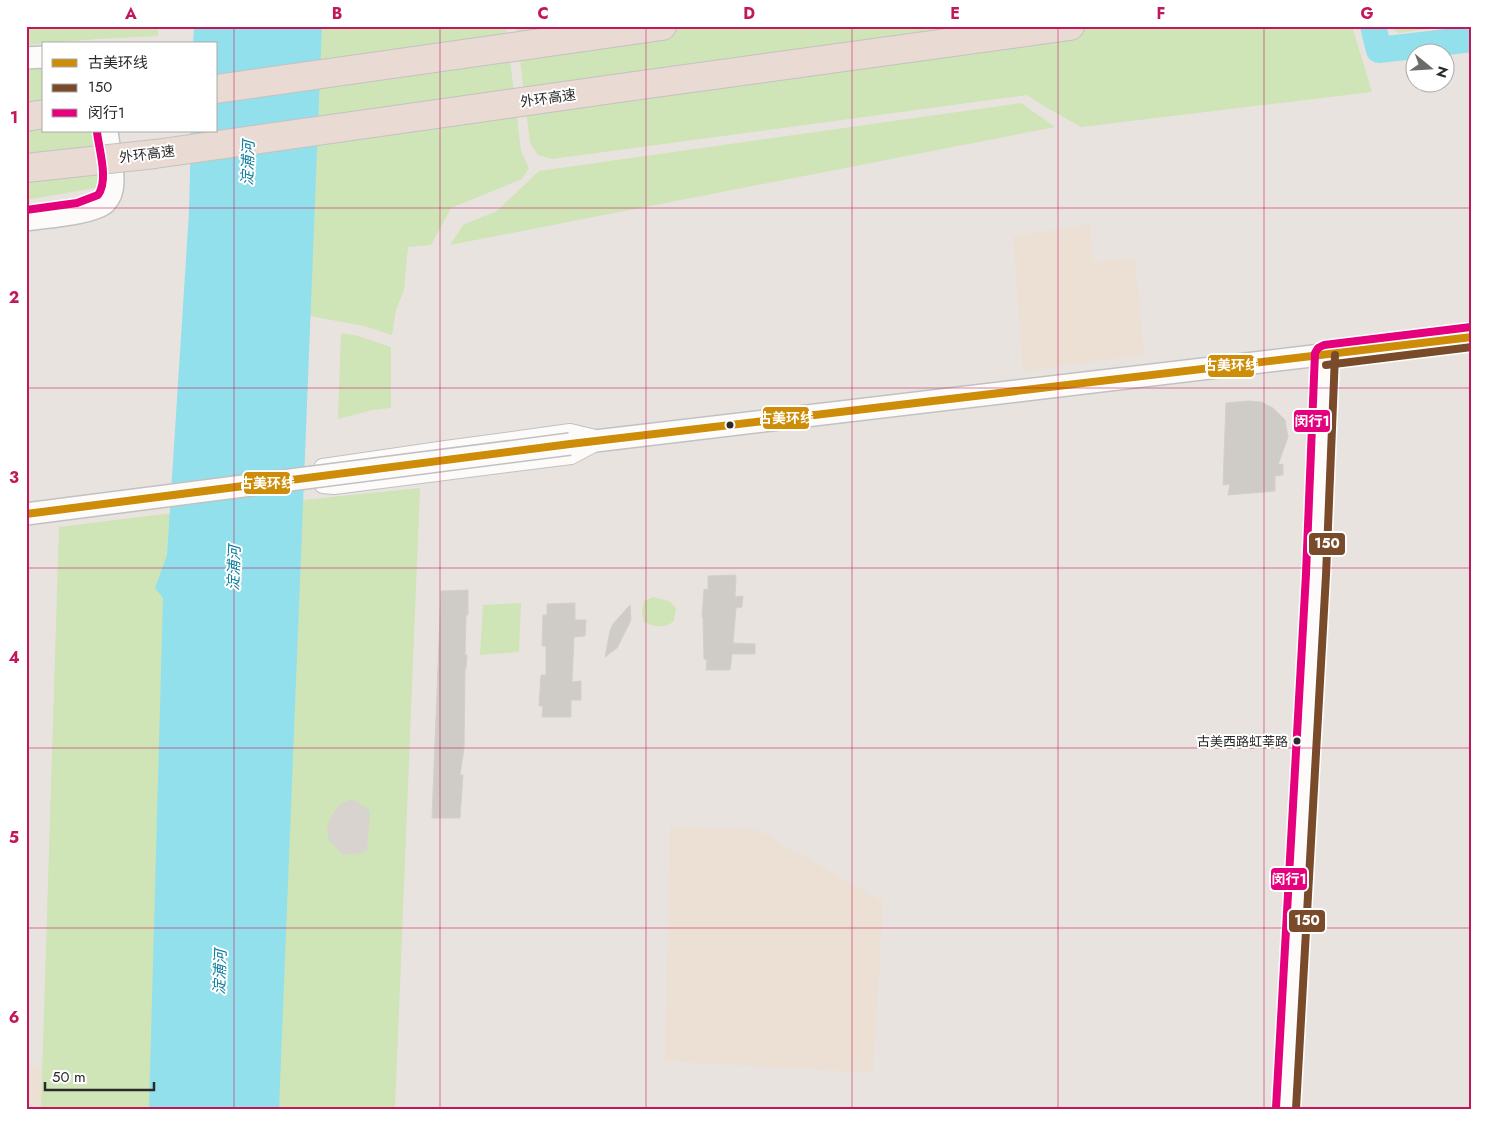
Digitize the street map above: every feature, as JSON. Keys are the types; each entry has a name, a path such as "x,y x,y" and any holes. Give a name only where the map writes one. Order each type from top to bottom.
{"highway":[{"path":"218,89 662,26"},
{"name":"外环高速","path":"26,168 154,154 1070,26"},
{"path":"26,105 42,104"},
{"path":"26,117 42,114"},
{"path":"26,178 154,154"}],"street":[{"path":"26,58 42,57"},
{"path":"26,220 86,211 106,202 111,193 113,182 107,132"},
{"path":"26,514 599,440 1472,337"},
{"path":"1286,1109 1316,574 1325,355"},
{"path":"570,433 599,440 571,455 334,485 323,484 323,468 570,433"}],"shaded area":[{"path":"1090,224 1093,263 1135,257 1144,355 1023,371 1013,237"},
{"path":"349,800 356,801 370,811 367,850 362,853 343,855 329,840 327,830 331,816 339,805"},
{"path":"670,826 758,830 883,902 873,1073 665,1061"},
{"path":"42,1066 41,1109 26,1109 26,1069"}],"green space":[{"path":"26,26 158,26 158,36 42,42 42,44 26,45"},
{"path":"322,26 506,26 521,151 529,168 522,179 451,208 431,245 408,247 404,290 396,310 392,335 364,326 310,316"},
{"path":"516,26 1352,26 1372,92 1081,127 1027,95 552,159 538,155 530,143"},
{"path":"1388,26 1448,26 1399,33"},
{"path":"42,68 42,132 94,132 100,187 26,200 26,70"},
{"path":"1021,103 1055,127 450,245 463,225 497,211 539,171"},
{"path":"341,333 358,336 391,347 391,408 373,410 338,419"},
{"path":"420,488 395,1109 41,1109 59,527"},
{"path":"653,597 669,601 676,608 674,621 667,625 659,626 644,622 642,611 644,601"},
{"path":"521,603 519,652 480,655 483,605"}],"water":[{"name":"淀浦河","path":"194,26 322,26 279,1109 149,1109 163,598 155,588 167,555 189,212 191,132 218,132 218,42 193,42"}],"building":[{"path":"1261,402 1273,408 1285,420 1288,437 1278,465 1283,464 1283,475 1275,476 1275,491 1228,495 1230,484 1223,485 1226,403"},
{"path":"736,575 735,597 743,596 742,607 736,608 733,643 755,644 755,654 732,654 730,670 706,670 707,660 704,659 702,617 704,589 708,590 708,576"},
{"path":"468,590 464,749 460,775 463,775 460,818 432,818 441,591"},
{"path":"575,603 575,620 586,620 585,636 574,637 572,682 581,681 581,700 571,700 571,717 542,717 543,706 539,706 541,675 546,675 546,646 542,646 543,615 547,615 547,604"},
{"path":"630,605 631,620 617,648 605,657 613,624"}],"waterway":[{"path":"1373,26 1379,50 1472,39"}],"transit line":[{"name":"闵行1","path":"26,210 77,203 98,195 103,181 103,173 97,132"},
{"name":"闵行1","path":"1276,1108 1306,574 1315,353 1318,348 1324,345 1471,327"},
{"name":"古美环线","path":"26,514 570,444 1472,337"},
{"name":"150","path":"1326,365 1472,347"},
{"name":"150","path":"1296,1109 1326,575 1335,355"}],"place":[{"name":"古美西路虹莘路","path":"1297,741"}]}
